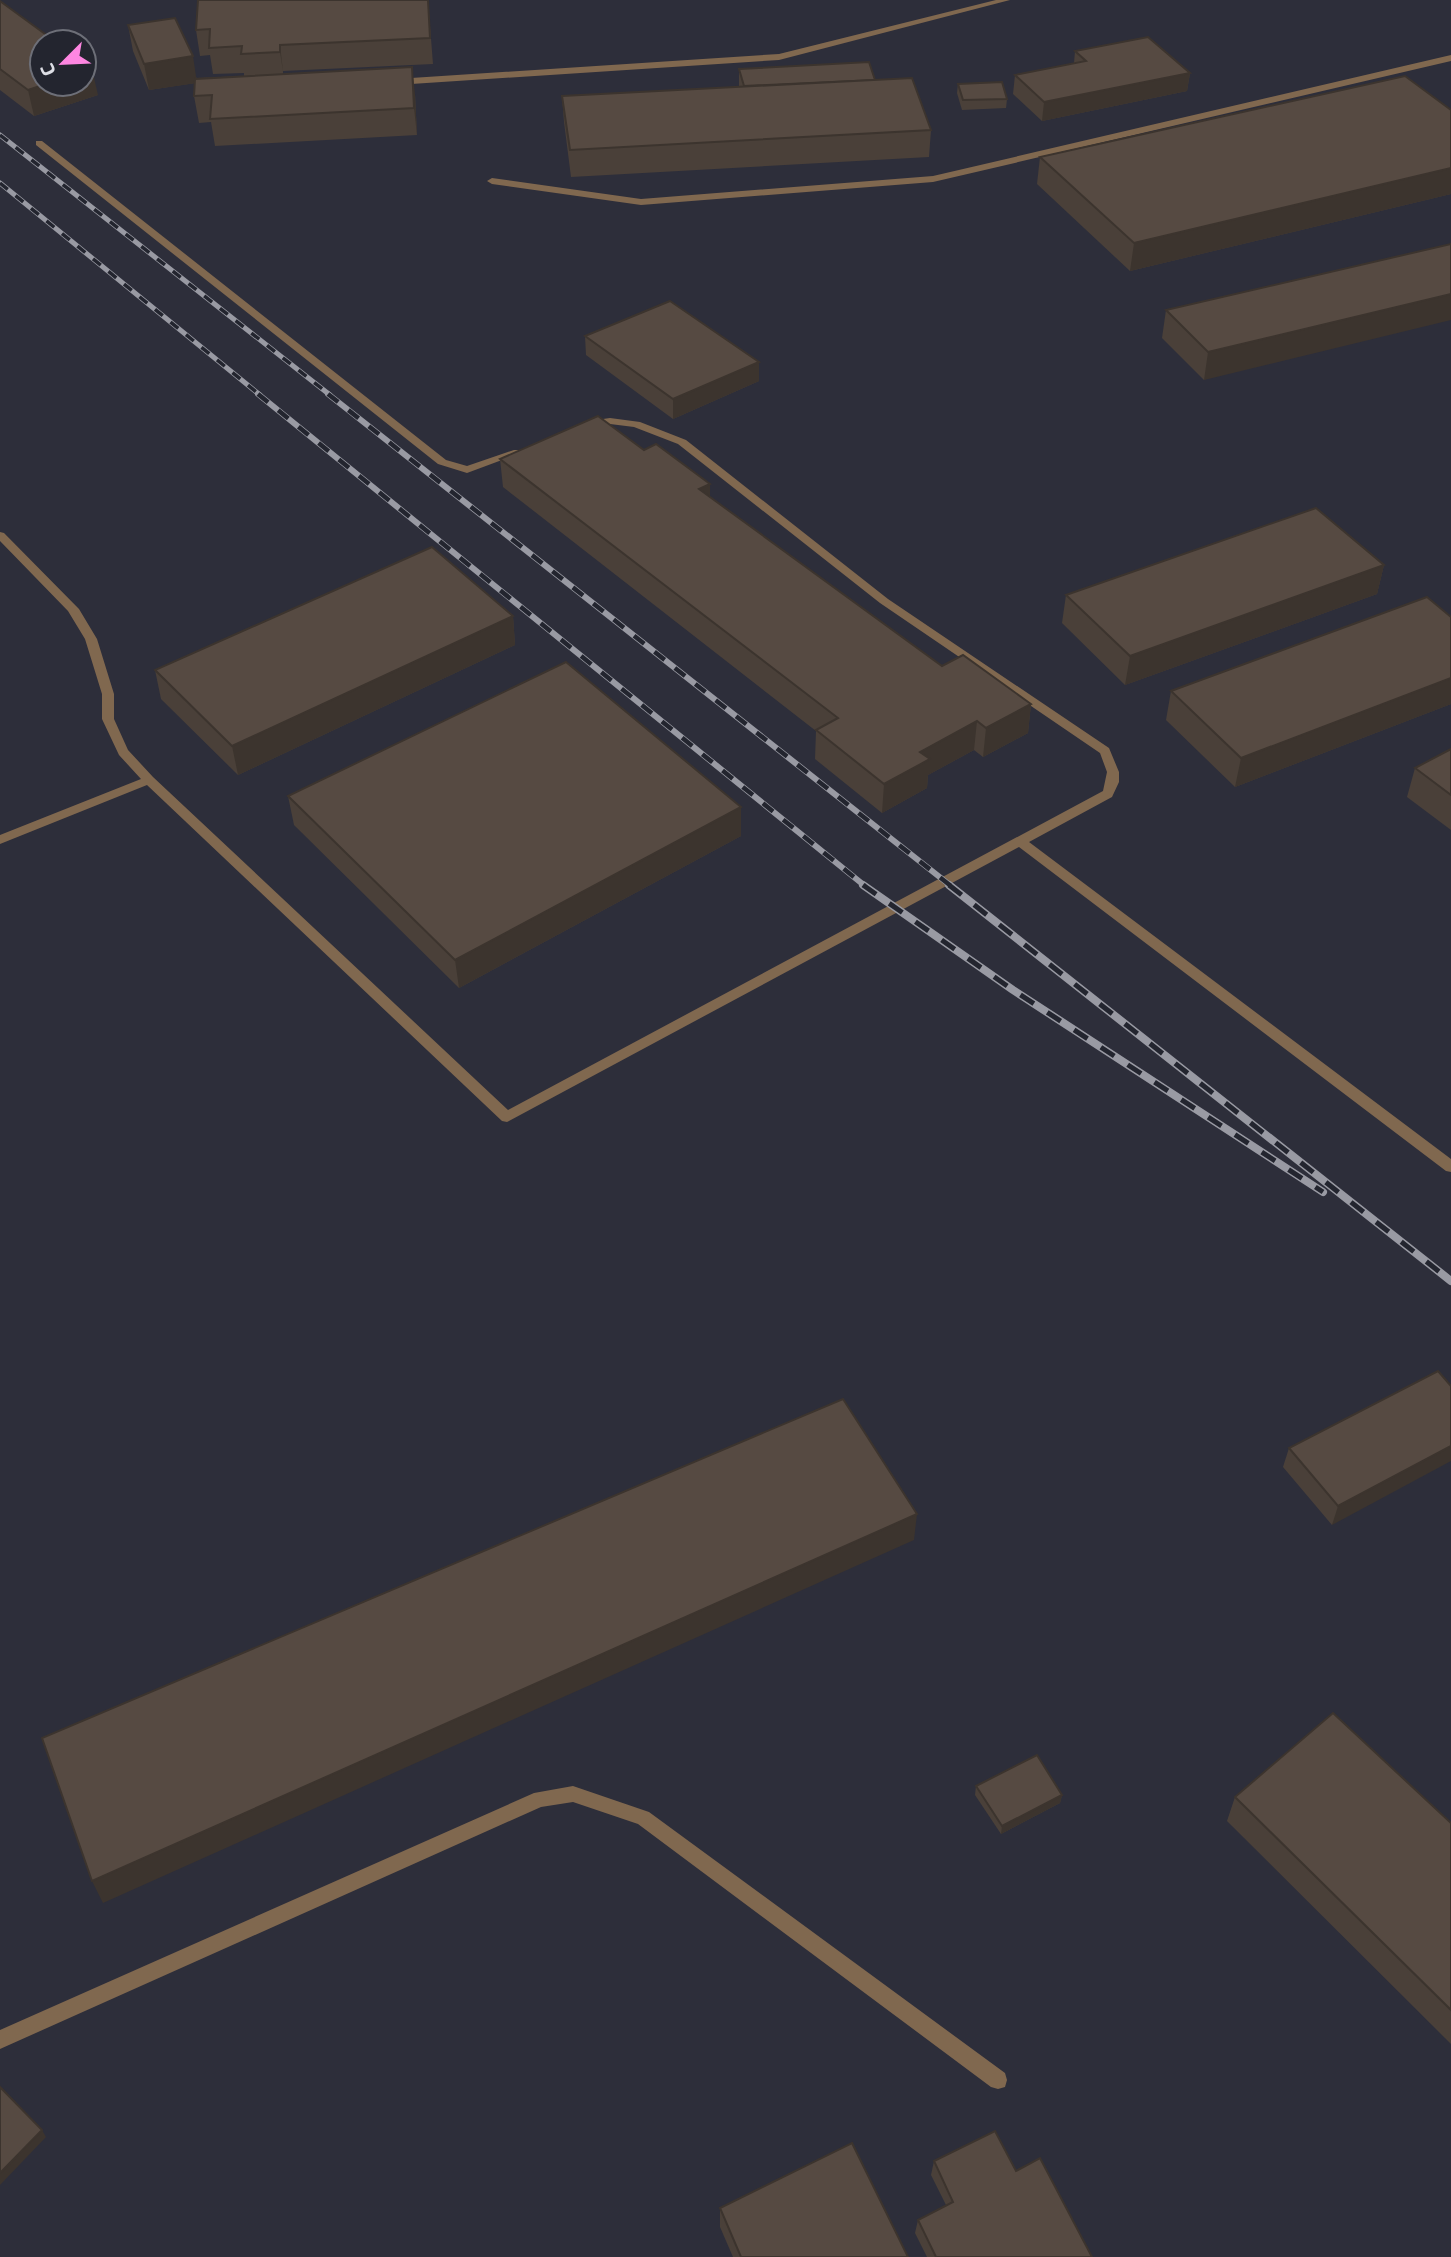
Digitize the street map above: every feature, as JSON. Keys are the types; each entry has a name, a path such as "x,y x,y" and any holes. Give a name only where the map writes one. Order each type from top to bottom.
{"lane":[{"path":"383,83 779,57 1006,0"},
{"path":"492,181 641,202 933,179 1451,58"},
{"path":"39,143 442,462 467,470 482,467 531,446"},
{"path":"0,535 73,609 91,639 108,694 108,719 123,752 149,780 507,1117 1108,794 1115,779 1105,751 884,601 682,442 636,424 610,421 580,426"},
{"path":"0,840 149,780"},
{"path":"1020,841 1451,1167"},
{"path":"0,2040 540,1798 573,1794 643,1818 998,2080"}],"building":[{"path":"198,0 428,0 430,38 280,45 280,52 241,54 242,46 209,48 210,29 196,30"},
{"path":"0,1 37,28 28,28 28,90 0,69"},
{"path":"175,18 193,56 144,64 128,25"},
{"path":"1148,37 1190,73 1044,102 1015,75 1086,61 1075,51"},
{"path":"869,62 875,80 744,86 739,69"},
{"path":"412,67 414,108 210,119 212,95 194,96 195,79"},
{"path":"1405,76 1451,110 1451,168 1134,243 1040,157"},
{"path":"912,78 931,130 570,150 562,96"},
{"path":"1002,82 1007,99 963,100 958,84"},
{"path":"1451,244 1451,294 1208,352 1166,310"},
{"path":"670,301 759,362 673,399 585,336"},
{"path":"598,416 644,450 656,444 710,484 699,489 942,666 963,655 1031,704 986,728 977,721 920,752 930,759 884,784 816,730 838,718 500,459"},
{"path":"1316,508 1384,565 1130,656 1066,595"},
{"path":"432,547 513,616 232,746 155,670"},
{"path":"1427,597 1451,617 1451,678 1241,758 1171,691"},
{"path":"566,662 741,807 455,960 288,796"},
{"path":"1451,749 1451,795 1415,768"},
{"path":"1438,1371 1451,1386 1451,1446 1338,1506 1289,1448"},
{"path":"843,1399 917,1514 92,1881 42,1738"},
{"path":"1333,1713 1451,1823 1451,2010 1235,1797"},
{"path":"1037,1755 1062,1795 1002,1826 976,1786"},
{"path":"0,2087 42,2130 0,2173"},
{"path":"995,2131 1016,2171 1040,2158 1092,2257 936,2257 918,2220 953,2202 934,2161"},
{"path":"852,2143 908,2257 741,2257 720,2208"}],"railway":[{"path":"0,135 330,395"},
{"path":"0,183 260,395"},
{"path":"258,394 865,886"},
{"path":"328,394 951,886"},
{"path":"863,885 1013,990 1323,1192"},
{"path":"949,885 1451,1281"}]}
